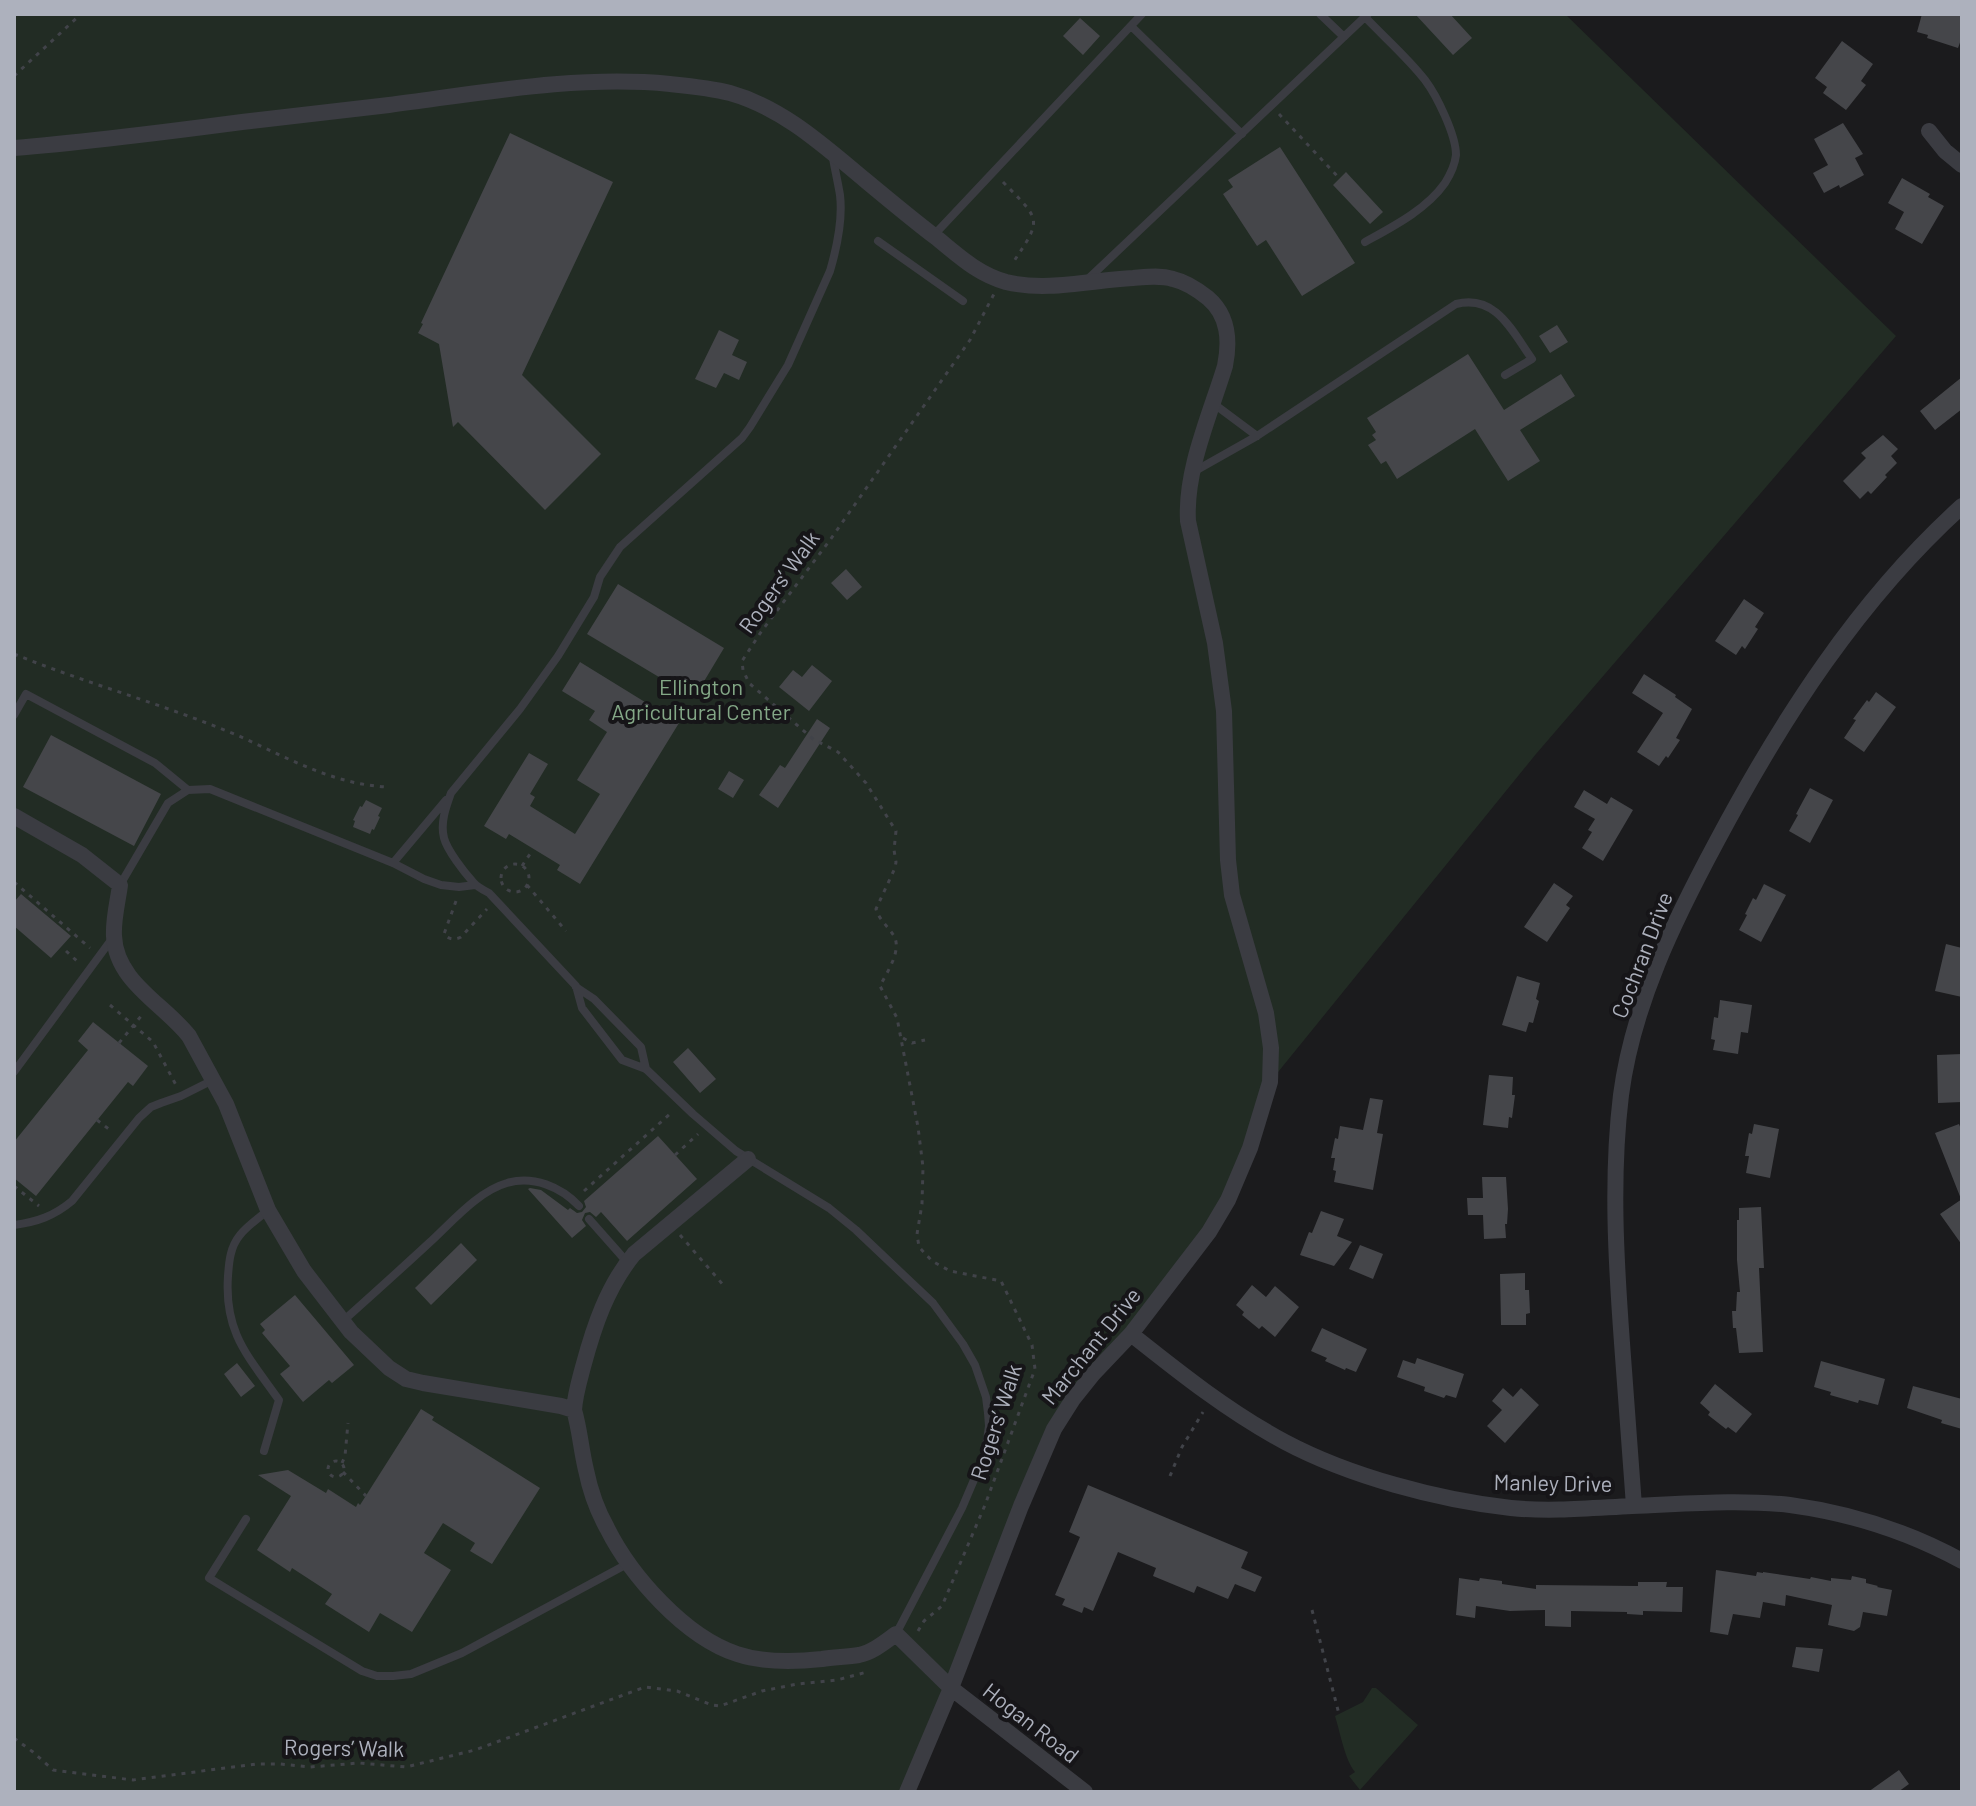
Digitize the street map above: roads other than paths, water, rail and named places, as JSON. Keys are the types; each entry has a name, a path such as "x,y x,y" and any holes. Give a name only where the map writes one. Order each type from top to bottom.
{"street":[{"path":"14,148 94,141 524,86 643,81 731,93 770,108 809,134 934,236"},
{"path":"1929,131 1945,151 1962,165"},
{"name":"Marchant Drive","path":"907,1792 1054,1429 1073,1399 1131,1334 1209,1232 1228,1200 1256,1131 1270,1082 1271,1048 1266,1013 1232,895 1221,684 1188,521 1191,474 1229,348 1225,322 1212,302 1188,284 1167,277 1029,286 982,274 934,236"},
{"name":"Cochran Drive","path":"1634,1506 1618,1289 1616,1157 1622,1091 1648,991 1664,945 1691,890 1777,735 1836,646 1872,599 1921,544 1962,506"},
{"path":"14,816 82,855 120,885 114,935 123,967 137,986 189,1036 226,1104 268,1210 304,1271 343,1322 389,1368 406,1379 574,1410"},
{"path":"748,1159 634,1254 607,1297 595,1325 574,1410 593,1497 607,1528 629,1563 654,1594 685,1623 716,1645 762,1660 804,1661 860,1655 896,1634"},
{"name":"Manley Drive","path":"1131,1334 1214,1397 1264,1430 1329,1463 1434,1495 1524,1509 1739,1503 1788,1505 1859,1520 1906,1535 1962,1561"},
{"name":"Hogan Road","path":"896,1634 951,1688 1085,1792"}],"lane":[{"path":"934,236 1142,14"},
{"path":"1320,14 1344,37"},
{"path":"1084,282 1366,16 1426,81 1448,124 1456,155 1447,181 1438,192 1394,226 1365,242"},
{"path":"1131,26 1242,134"},
{"path":"393,863 520,709 558,656 594,597 600,577 620,547 742,438 750,427 788,365 830,271 841,211 832,153"},
{"path":"878,241 963,301"},
{"path":"1191,474 1257,436 1456,304 1479,302 1488,306 1499,314 1532,359 1505,375"},
{"path":"1214,404 1257,436"},
{"path":"14,715 26,694 155,763 188,790"},
{"path":"120,885 168,803 188,790 210,789 393,863 424,879 441,885 475,885"},
{"path":"451,793 443,823 443,837 475,885 489,893 576,986 594,999 641,1047 646,1069"},
{"path":"14,1072 114,935"},
{"path":"576,986 582,1008 622,1060 646,1069 748,1159 829,1208 856,1230 933,1303 975,1365 986,1397 989,1426 985,1454 962,1508 896,1634"},
{"path":"14,1225 39,1221 72,1201 151,1107 214,1080"},
{"path":"343,1322 473,1203 506,1183 538,1182 555,1187 576,1203"},
{"path":"264,1451 279,1400 236,1335 227,1305 227,1291 230,1257 239,1236 268,1210"},
{"path":"589,1219 627,1262"},
{"path":"246,1519 209,1578 329,1652 377,1676 411,1674 462,1653 629,1563"}],"park label":[{"name":"Ellington Agricultural Center","path":"701,700"}]}
